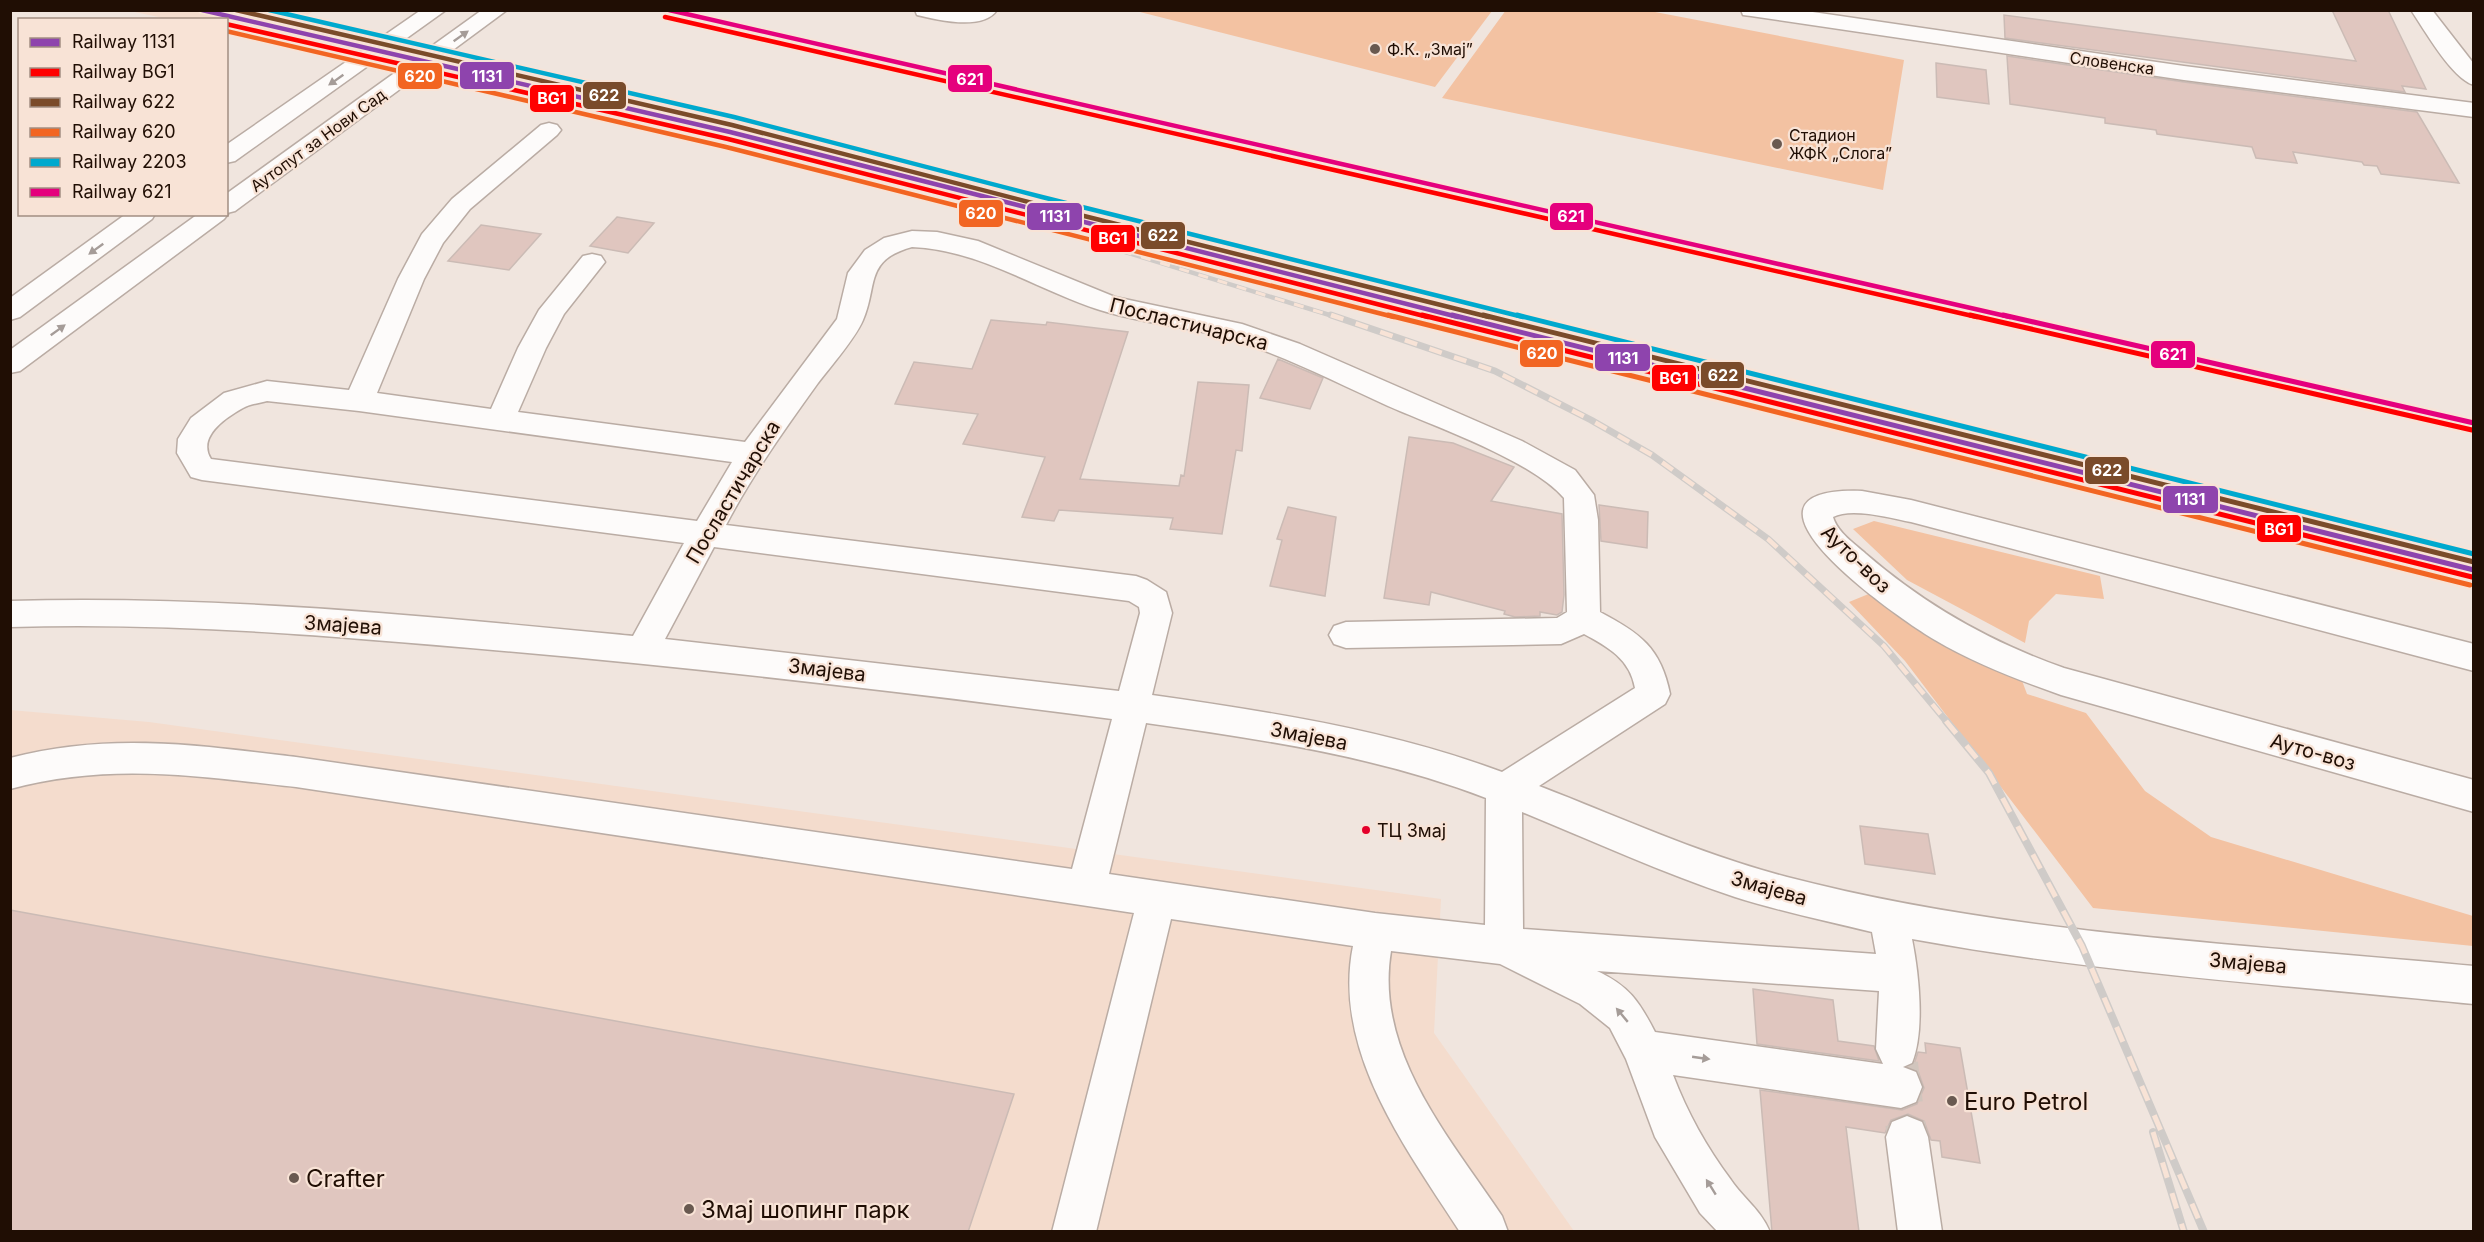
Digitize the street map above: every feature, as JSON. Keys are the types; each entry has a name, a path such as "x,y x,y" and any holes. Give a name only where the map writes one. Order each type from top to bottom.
{"street":[{"name":"Аутопут за Нови Сад","path":"228,155 435,10"},
{"name":"Аутопут за Нови Сад","path":"228,205 497,10"},
{"path":"925,10 968,17 987,10"},
{"name":"Словенска","path":"1751,10 1880,20 2184,73 2474,110"},
{"path":"2421,10 2457,60 2474,78"},
{"path":"359,401 411,279 431,240 461,204 549,130"},
{"path":"10,310 140,216"},
{"path":"10,364 212,216"},
{"name":"Посластичарска","path":"642,650 706,532 752,454 849,320 861,273 874,256 893,244 912,239 937,240 969,247 1108,304 1242,333 1290,351 1492,439 1564,478 1579,495 1582,520 1584,619"},
{"path":"501,419 532,348 548,320 592,262"},
{"path":"752,454 501,419 267,391 234,400 201,425 193,439 192,453 202,469 1136,589 1154,601 1156,613 1130,707 1086,889"},
{"name":"Ауто-воз","path":"2474,658 1911,511 1886,506 1848,503 1822,507 1817,512 1816,520 1824,531 1896,597 1939,628 2002,660 2083,688 2474,796"},
{"name":"Змајева","path":"10,597 117,612"},
{"name":"Змајева","path":"10,614 117,612 393,628 642,650 1130,707 1260,727 1378,749 1431,763 1691,864 1780,893 1889,919 2123,951 2474,985"},
{"path":"1346,634 1561,631 1584,619 1616,637 1642,658 1651,677 1653,694 1504,790 1504,946"},
{"path":"10,774 31,767 101,756 213,763 308,774 1375,931 1504,946 1899,974"},
{"path":"1074,1232 1156,899"},
{"path":"1643,1050 1899,1068 1899,974 1889,919"},
{"path":"1375,931 1368,983 1379,1052 1399,1097 1486,1232"},
{"path":"1504,946 1594,990 1624,1014 1643,1050 1670,1122 1716,1197 1748,1232"},
{"path":"1907,1137 1920,1232"}],"shaded area":[{"name":"Стадион ЖФК „Слога”","path":"1506,10 1650,11 1904,60 1883,190 1442,98"},
{"path":"130,11 314,11 263,42 228,33 228,18 163,18"},
{"name":"Ф.К. „Змај”","path":"1136,11 1492,11 1435,87"},
{"path":"1874,521 2100,576 2104,599 2056,594 2029,621 2025,643 1907,580 1853,529"},
{"path":"1871,593 1934,640 2021,678 2027,694 2086,713 2145,791 2211,837 2473,916 2473,946 2093,908 1905,661 1849,602"},
{"name":"Змај шопинг парк","path":"10,710 149,722 1441,899 1434,1033 1574,1231 11,1231"}],"building":[{"path":"2332,10 2388,10 2426,89 2402,86 2405,92 2005,38 2004,15 2356,61"},
{"path":"2007,56 2184,82 2417,112 2459,183 2381,174 2377,166 2364,165 2362,162 2293,152 2297,163 2256,158 2252,147 2157,134 2156,130 2105,123 2105,118 2010,104"},
{"path":"1936,63 1986,70 1989,104 1937,97"},
{"path":"617,217 654,223 628,253 590,246"},
{"path":"481,225 541,234 509,270 448,261"},
{"path":"991,320 1046,325 1047,322 1128,332 1080,479 1179,486 1181,475 1184,476 1198,382 1249,385 1242,451 1236,450 1222,534 1170,529 1173,518 1059,510 1054,521 1022,517 1045,457 963,444 978,414 895,404 914,362 972,369"},
{"path":"1278,359 1323,378 1310,409 1260,398"},
{"path":"1409,437 1453,443 1514,467 1491,501 1562,514 1564,595 1562,612 1557,615 1540,612 1540,616 1515,617 1504,614 1505,611 1431,592 1429,605 1384,598"},
{"path":"1599,505 1648,512 1647,548 1601,541"},
{"path":"1288,507 1336,517 1325,596 1270,586 1282,540 1277,539"},
{"path":"1860,826 1928,834 1935,874 1865,864"},
{"path":"10,910 1014,1094 968,1232 10,1232"},
{"path":"1753,989 1833,1000 1838,1041 1874,1046 1879,1061 1757,1044"},
{"path":"1925,1043 1960,1048 1980,1163 1942,1157 1940,1141 1931,1140 1924,1121 1908,1114 1891,1120 1885,1133 1846,1127 1859,1232 1772,1232 1760,1090 1902,1110 1917,1104 1924,1088 1918,1071 1909,1067 1914,1064 1918,1052 1926,1053"}],"tunnel":[{"path":"1898,1064 1907,1137"}],"railway":[{"path":"1122,251 1336,317"},
{"path":"1331,315 1495,371 1591,420 1652,455 1768,539 1884,646 1947,722"},
{"path":"1946,721 1989,773 2082,946 2204,1232"},
{"path":"2153,1132 2184,1232"}],"rail line":[{"name":"1131","path":"202,10 730,132 1038,212 2474,570"},
{"name":"622","path":"236,10 732,125 1040,205 2474,562"},
{"name":"2203","path":"269,10 734,117 1042,197 2474,554"},
{"name":"621","path":"669,10 2474,423"},
{"name":"BG1","path":"665,17 2472,430"},
{"name":"BG1","path":"228,24 728,139 1036,219 2472,577"},
{"name":"620","path":"228,31 726,147 1034,227 2470,585"}],"place":[{"name":"Ф.К. „Змај”","path":"1375,49"},
{"name":"Стадион ЖФК „Слога”","path":"1777,144"},
{"name":"ТЦ Змај","path":"1366,830"},
{"name":"Euro Petrol","path":"1952,1101"},
{"name":"Crafter","path":"294,1178"},
{"name":"Змај шопинг парк","path":"689,1209"}]}
